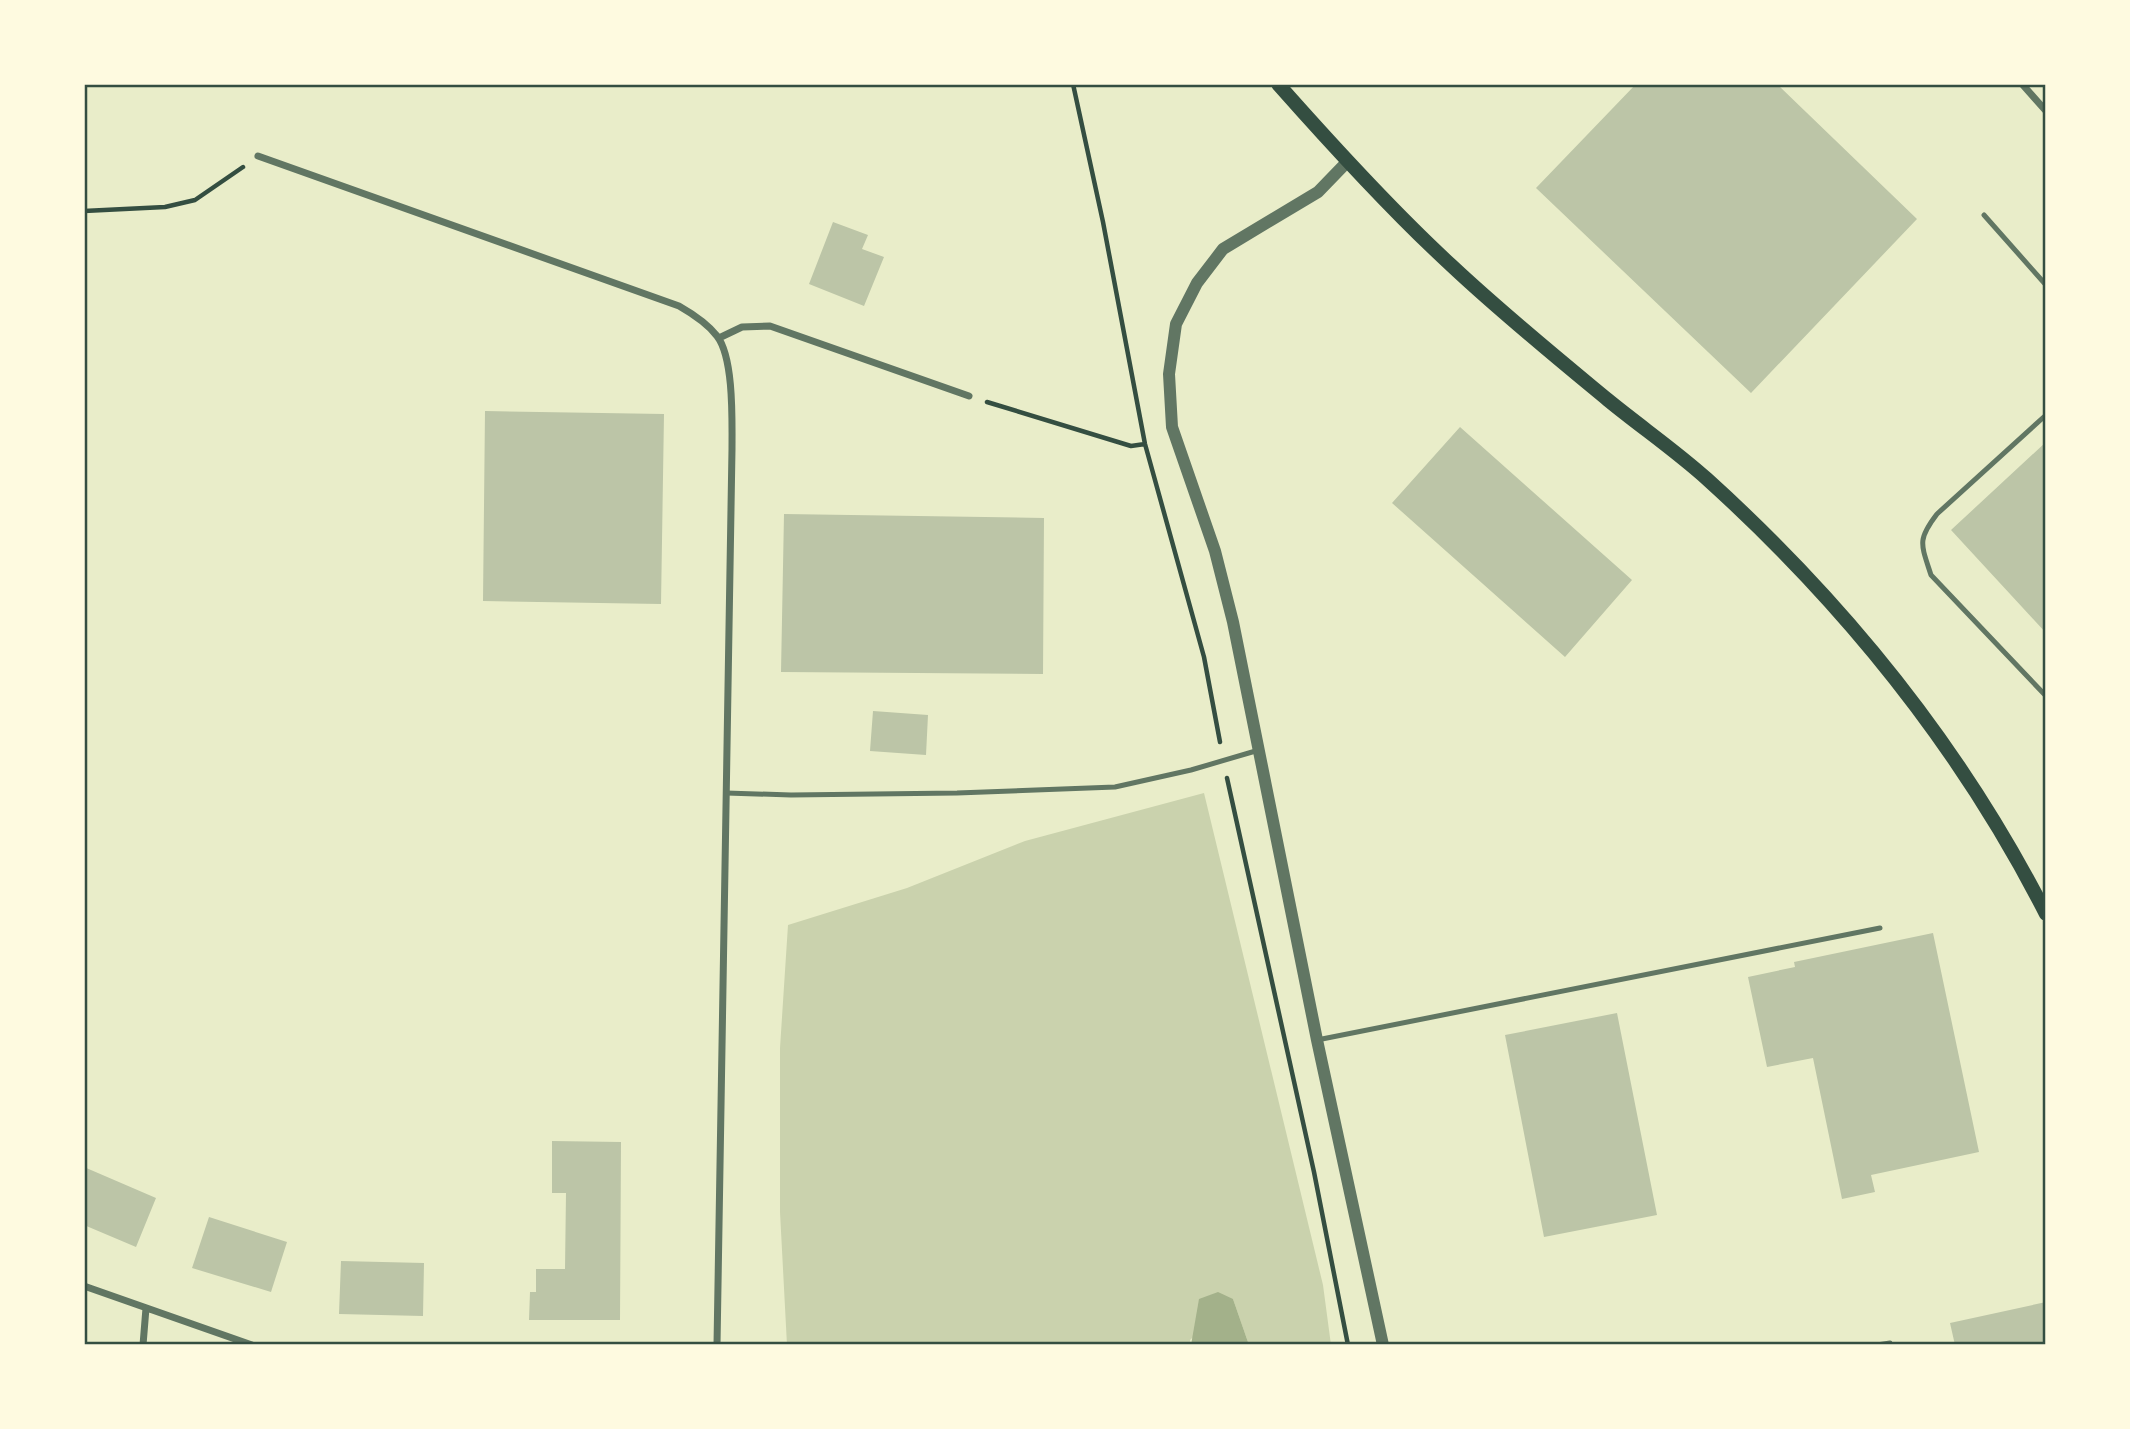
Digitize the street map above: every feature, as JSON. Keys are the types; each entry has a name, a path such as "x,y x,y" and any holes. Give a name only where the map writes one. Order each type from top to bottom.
{"main road":[{"path":"1278,84 1348,161 1451,266 1608,400 1706,478 1778,548 1855,630 1931,725 1976,790 2046,914"}],"street":[{"path":"2022,84 2046,111"},
{"path":"258,156 679,306 701,319 719,338 731,379 732,449 717,1345"},
{"path":"1348,161 1318,192 1223,249 1196,284 1177,324 1169,374 1172,427 1215,551 1233,622 1382,1345"},
{"path":"719,338 742,327 770,326 969,396"},
{"path":"84,1286 252,1345"},
{"path":"143,1345 146,1308"}],"lane":[{"path":"1984,215 2046,285"},
{"path":"2046,415 1937,513 1923,532 1923,552 1931,575 2046,696"},
{"path":"726,793 957,793 1115,787 1191,770 1259,750"},
{"path":"1317,1040 1880,928"},
{"path":"1877,1345 1890,1345"}],"path":[{"path":"1073,84 1103,222 1145,444 1204,657 1223,760 1303,1123 1348,1345"},
{"path":"84,211 165,207 195,200 258,156"},
{"path":"969,396 1131,446 1145,444"}],"shaded area":[{"path":"1204,793 1323,1285 1331,1345 1249,1345 1233,1299 1190,1340 1191,1345 787,1345 780,1212 780,1048 788,925 907,888 1025,841"},
{"path":"1218,1292 1233,1299 1249,1345 1191,1345 1199,1299"}],"building":[{"path":"1636,84 1781,84 1779,86 1917,219 1751,393 1536,188"},
{"path":"833,222 868,235 862,249 884,257 864,306 809,284"},
{"path":"485,411 664,414 661,604 483,601"},
{"path":"1460,427 1632,580 1565,657 1392,503"},
{"path":"2046,442 2046,633 1951,530"},
{"path":"784,514 1044,518 1043,674 781,672"},
{"path":"873,711 928,715 926,755 870,751"},
{"path":"1933,933 1979,1152 1871,1175 1875,1192 1842,1199 1813,1058 1767,1067 1748,977 1795,967 1794,962"},
{"path":"1617,1013 1657,1215 1544,1237 1505,1035"},
{"path":"552,1141 621,1142 620,1320 529,1320 530,1292 536,1292 536,1269 565,1269 566,1193 552,1193"},
{"path":"84,1167 156,1198 136,1247 84,1225"},
{"path":"209,1217 287,1242 271,1292 192,1268"},
{"path":"341,1261 424,1263 423,1316 339,1314"},
{"path":"2046,1302 2046,1345 1955,1345 1950,1323"}]}
